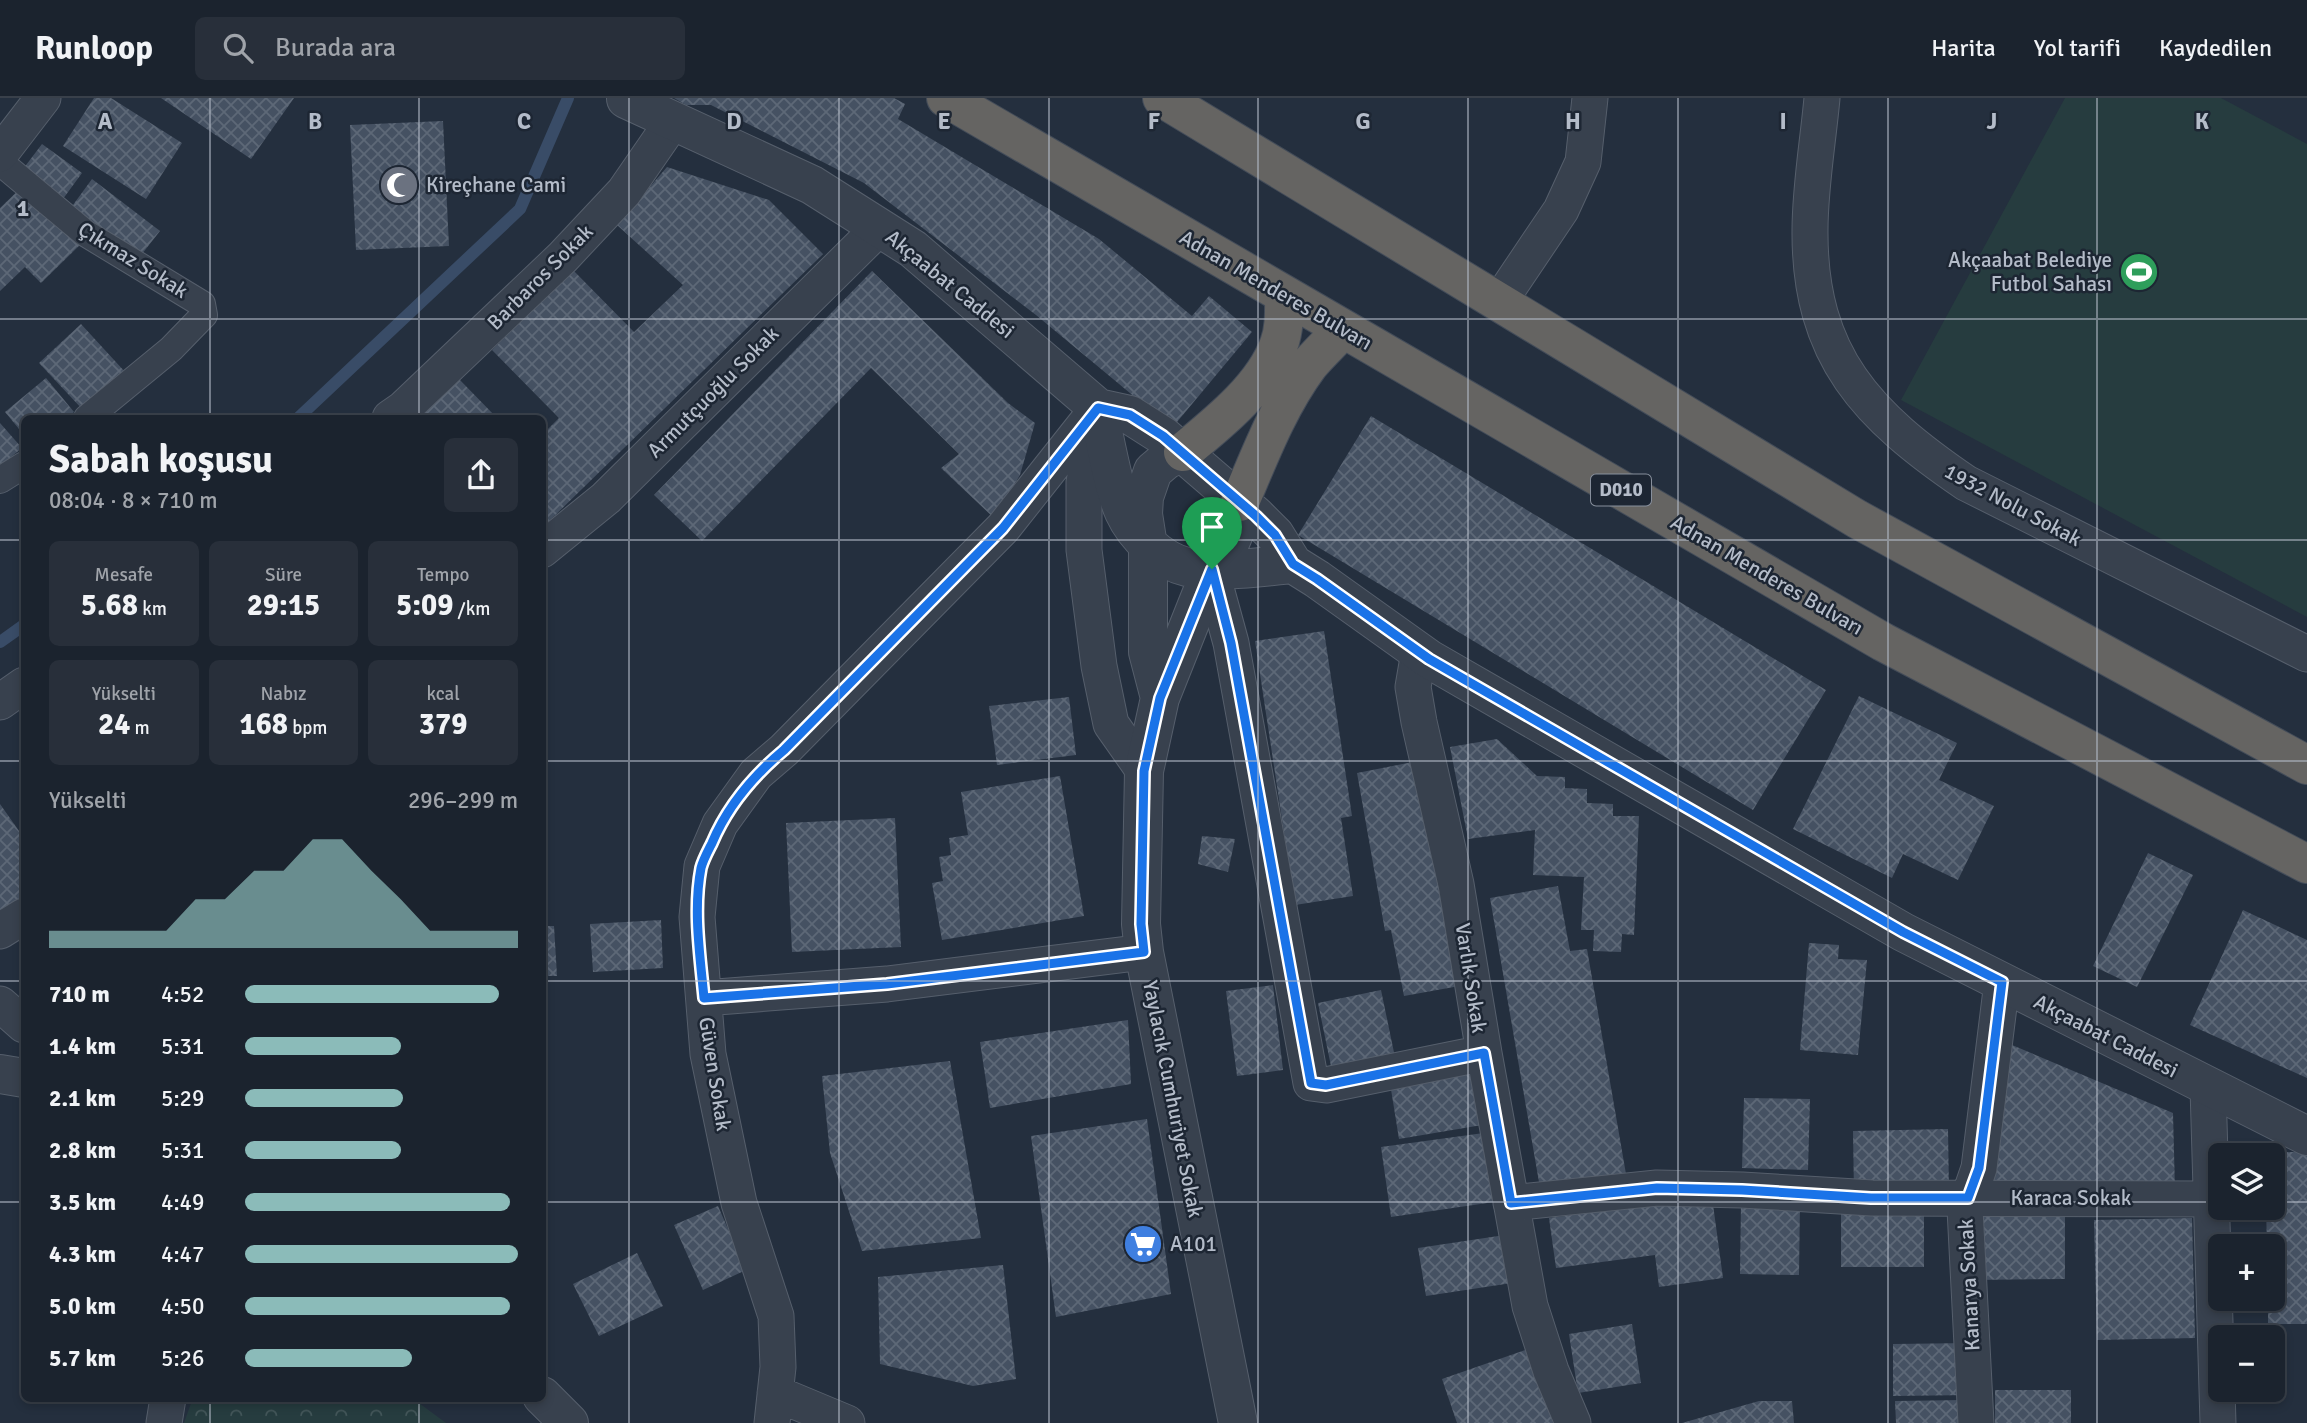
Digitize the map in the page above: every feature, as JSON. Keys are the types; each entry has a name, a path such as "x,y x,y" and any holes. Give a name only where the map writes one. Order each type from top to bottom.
{"highway":[{"name":"Adnan Menderes Bulvarı","path":"946,98 1883,642 2307,864"},
{"path":"1162,98 1857,519 2307,765"},
{"path":"1183,452 1236,407 1265,369 1279,344 1284,323 1284,295"},
{"path":"1240,502 1270,430 1290,394 1310,364 1343,329"}],"street":[{"path":"1,152 43,98"},
{"name":"Akçaabat Caddesi","path":"625,98 812,185 913,249 1098,408 1130,415 1183,452 1275,535 1293,564 1419,652 1903,932 2307,1136"},
{"path":"1499,302 1562,210 1583,162 1590,98"},
{"name":"1932 Nolu Sokak","path":"1822,98 1810,230 1814,281 1826,337 1844,372 1886,423 1921,453 1966,483 2307,654"},
{"name":"Barbaros Sokak","path":"394,415 563,257 624,192 673,121"},
{"name":"Çıkmaz Sokak","path":"1,152 85,233 202,304 204,315 171,349 91,415"},
{"name":"Armutçuoğlu Sokak","path":"546,547 606,498 880,228"},
{"path":"1098,408 1124,513 1148,546 1184,566 1212,569 1293,564"},
{"path":"1098,408 1084,482 1086,563 1099,666 1111,724 1144,771"},
{"name":"Güven Sokak","path":"774,1408 778,1367 776,1316 739,1203 709,1054 697,917 702,866 720,824 756,774 784,750 1003,528 1098,408"},
{"path":"1148,546 1143,514 1144,497 1153,471 1183,452"},
{"path":"0,480 21,467"},
{"path":"1212,569 1227,550 1236,531 1240,502"},
{"name":"Yaylacık Cumhuriyet Sokak","path":"1148,546 1148,652 1160,698"},
{"path":"1212,569 1231,643 1311,1083 1326,1085 1484,1053"},
{"name":"Yaylacık Cumhuriyet Sokak","path":"1212,569 1160,698 1144,771 1141,924 1144,952 1238,1423"},
{"name":"Varlık Sokak","path":"1419,652 1413,687 1456,884 1530,1306 1551,1371 1573,1423"},
{"path":"0,702 21,687"},
{"path":"0,931 21,918"},
{"path":"704,998 887,984 1144,952"},
{"name":"Kanarya Sokak","path":"1976,1423 1965,1209 1979,1168 2002,982"},
{"path":"0,1004 21,1022"},
{"path":"0,1074 21,1078"},
{"path":"2208,1087 2210,1143"},
{"name":"Karaca Sokak","path":"1511,1203 1657,1188 1871,1198 2208,1199"},
{"path":"2212,1220 2218,1423"},
{"path":"546,1399 569,1423"},
{"path":"164,1423 167,1402"},
{"path":"774,1408 847,1423"}],"green space":[{"name":"Akçaabat Belediye Futbol Sahası","path":"2065,98 2221,98 2307,144 2307,617 1901,400"},
{"path":"192,1402 417,1402 446,1423 184,1423"}],"building":[{"path":"94,98 111,98 182,143 146,199 63,146"},
{"path":"161,98 294,98 251,159"},
{"path":"674,98 894,98 905,104 898,119 1099,239 1192,316 1209,296 1252,332 1172,428 1036,315 864,183 711,105 686,105"},
{"name":"Kireçhane Cami","path":"443,121 449,246 356,250 350,125"},
{"path":"42,144 82,173 60,203 20,173"},
{"path":"667,167 769,200 823,254 546,524 546,431 559,418 492,350 573,270 634,332 683,285 617,225"},
{"path":"92,179 160,231 138,259 70,209"},
{"path":"25,184 83,242 41,283 25,267 0,291 0,208"},
{"path":"872,271 1008,403 1035,423 1020,475 994,518 941,468 959,454 871,368 702,541 654,495"},
{"path":"81,324 126,373 84,411 39,363"},
{"path":"46,378 74,412 70,415 21,415 21,431 5,412"},
{"path":"459,379 494,415 423,415"},
{"path":"1371,416 1826,690 1753,810 1298,535"},
{"path":"0,423 21,449 0,466"},
{"path":"1324,631 1352,816 1341,818 1353,896 1295,905 1255,641"},
{"path":"1859,696 1957,743 1939,780 1994,806 1958,880 1903,854 1892,878 1793,829"},
{"path":"1069,697 1076,755 997,765 989,706"},
{"path":"1497,739 1537,776 1565,777 1565,788 1587,789 1587,803 1613,804 1613,816 1639,816 1634,935 1622,934 1621,952 1593,951 1594,930 1581,930 1584,877 1533,875 1535,830 1468,839 1450,747"},
{"path":"1423,760 1465,985 1404,996 1391,930 1385,931 1357,773"},
{"path":"1060,776 1084,916 942,940 932,883 943,881 939,857 951,855 949,838 968,835 961,792"},
{"path":"0,804 21,834 21,905 0,920"},
{"path":"895,818 901,947 792,952 786,823"},
{"path":"1202,836 1235,839 1228,872 1198,864"},
{"path":"2148,853 2193,875 2137,987 2093,966"},
{"path":"1558,886 1570,951 1587,949 1626,1174 1540,1188 1490,898"},
{"path":"2243,910 2307,940 2307,1078 2190,1025"},
{"path":"661,920 663,968 593,972 590,924"},
{"path":"546,926 554,926 557,976 546,976"},
{"path":"1809,943 1839,945 1838,959 1867,960 1858,1055 1800,1050"},
{"path":"1273,985 1283,1070 1237,1076 1226,991"},
{"path":"1381,990 1396,1062 1333,1076 1318,1003"},
{"path":"1128,1020 1131,1084 990,1108 980,1042"},
{"path":"2005,1042 2173,1113 2175,1190 1989,1192"},
{"path":"950,1061 981,1238 862,1251 830,1153 822,1076"},
{"path":"1478,1062 1488,1124 1399,1139 1389,1077"},
{"path":"1744,1098 1810,1099 1808,1170 1742,1168"},
{"path":"1147,1119 1171,1294 1056,1317 1031,1136"},
{"path":"1948,1129 1949,1192 1854,1193 1853,1131"},
{"path":"1491,1132 1501,1201 1391,1217 1381,1147"},
{"path":"2285,1152 2307,1152 2307,1324 2268,1324 2268,1311 2285,1311 2285,1234 2267,1234 2266,1220 2285,1220"},
{"path":"1712,1197 1723,1278 1659,1287 1655,1255 1556,1268 1549,1218"},
{"path":"1741,1202 1800,1203 1799,1275 1740,1274"},
{"path":"718,1206 746,1270 703,1290 674,1225"},
{"path":"1841,1209 1924,1209 1924,1267 1841,1267"},
{"path":"2065,1213 2065,1279 1973,1280 1972,1215"},
{"path":"2192,1218 2195,1338 2097,1340 2094,1220"},
{"path":"1505,1235 1512,1283 1426,1296 1418,1248"},
{"path":"637,1253 663,1306 599,1336 573,1284"},
{"path":"1003,1265 1016,1379 973,1386 880,1364 878,1277"},
{"path":"1632,1324 1641,1383 1578,1393 1569,1334"},
{"path":"1972,1343 1973,1395 1893,1396 1893,1344"},
{"path":"1528,1349 1553,1423 1457,1423 1442,1379"},
{"path":"1995,1390 2071,1390 2071,1423 1995,1423"},
{"path":"1963,1400 1963,1423 1896,1423 1895,1401"},
{"path":"1759,1401 1792,1401 1794,1423 1682,1423"}],"waterway":[{"path":"301,415 520,209 568,98"},
{"path":"0,642 21,627"}],"place":[{"name":"Kireçhane Cami","path":"399,185"},
{"name":"Akçaabat Belediye Futbol Sahası","path":"2139,272"},
{"name":"A101","path":"1143,1244"}],"route":[{"path":"1098,408 1130,415 1163,436 1256,516 1275,535 1293,564 1429,659 1903,932 2002,982 1979,1168 1968,1198 1871,1198 1657,1188 1511,1203 1484,1053 1326,1085 1311,1083 1231,643 1212,569 1160,698 1144,771 1141,924 1144,952 887,984 704,998 697,917 702,866 720,824 739,795 756,774 784,750 1003,528 1098,408"}]}
